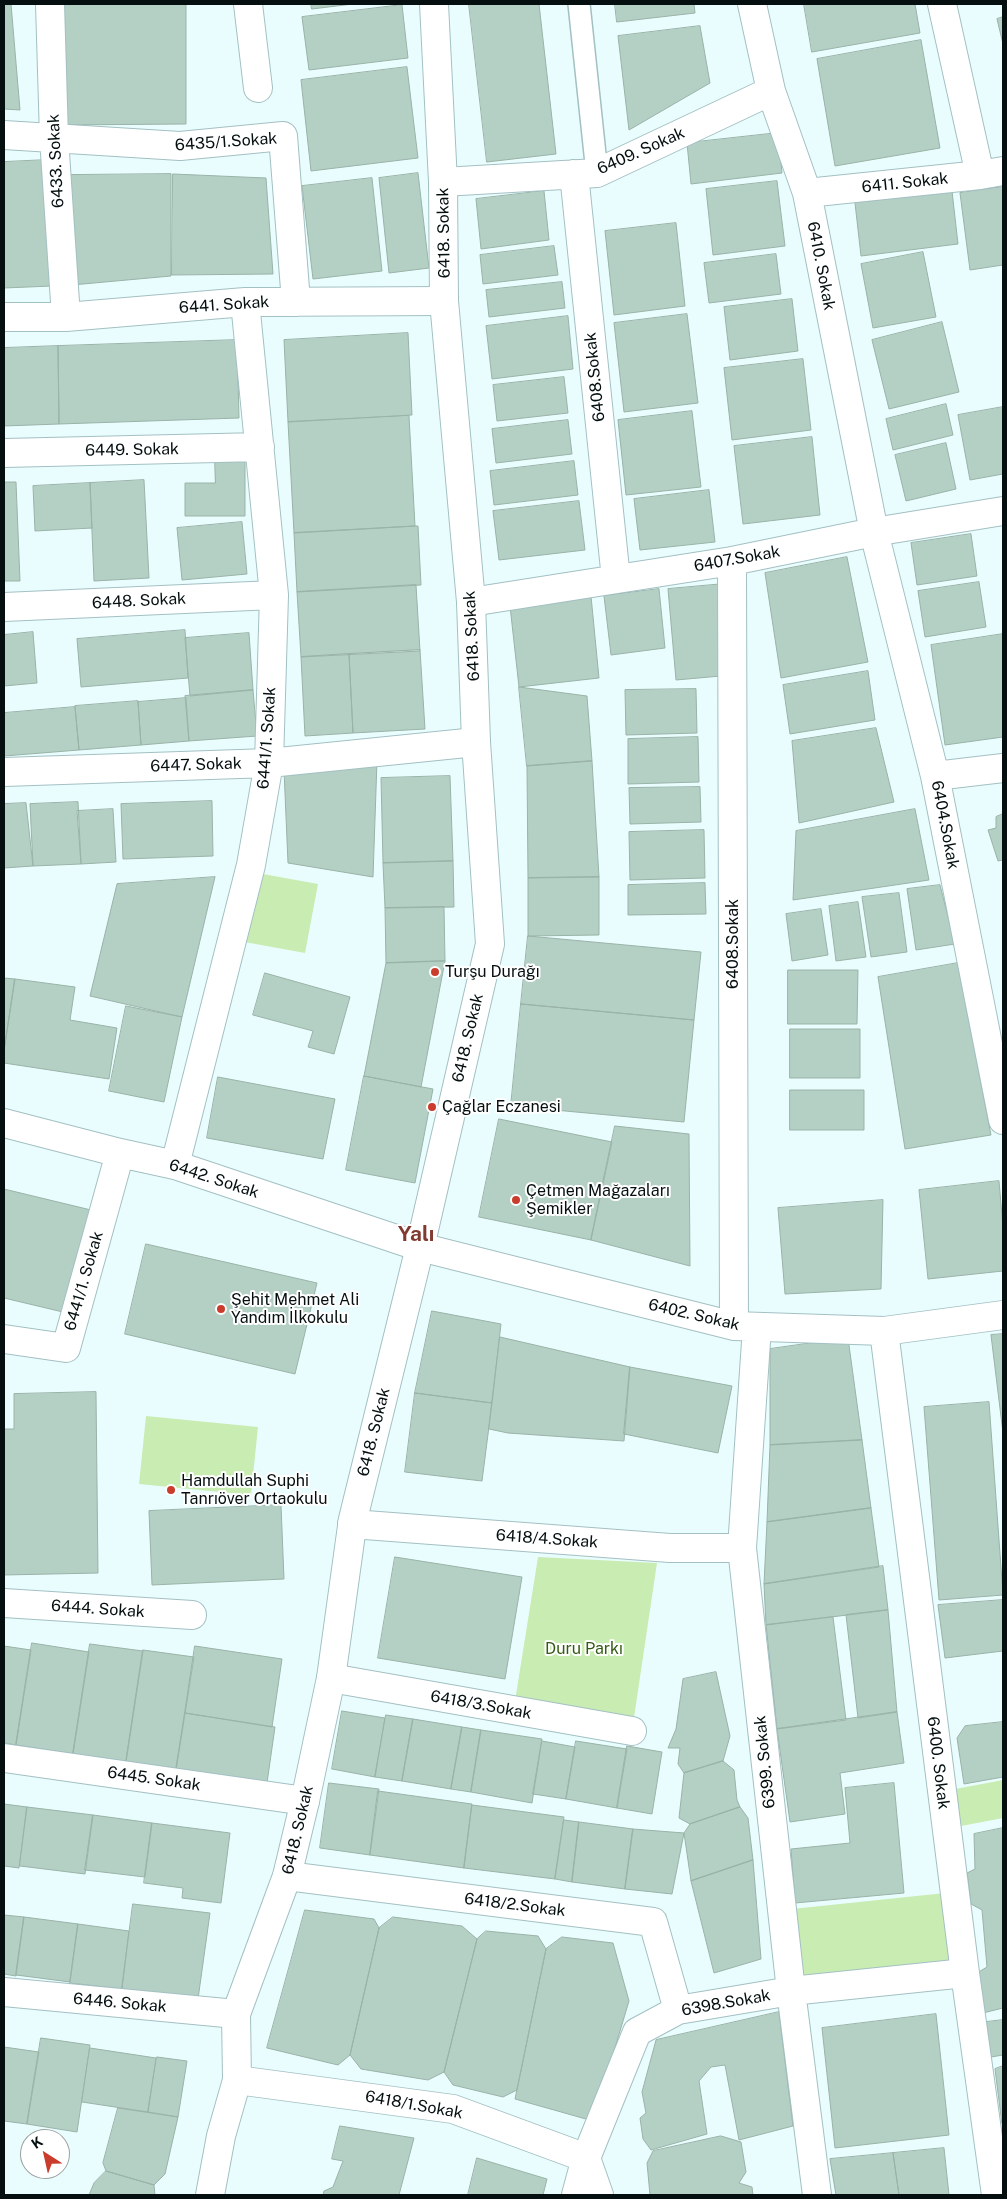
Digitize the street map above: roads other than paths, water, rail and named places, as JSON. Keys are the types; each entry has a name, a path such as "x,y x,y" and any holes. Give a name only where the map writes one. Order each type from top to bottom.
{"street":[{"name":"6433. Sokak","path":"50,4 54,138 66,317"},
{"path":"248,4 258,88"},
{"name":"6418. Sokak","path":"210,2195 221,2136 237,2080 236,2014 287,1876 305,1801 331,1678 352,1524 420,1247 490,944 476,742 471,602 444,301 443,182 434,4"},
{"name":"6410. Sokak","path":"752,4 771,91 807,194 874,532"},
{"path":"942,4 992,173"},
{"name":"6409. Sokak","path":"443,182 586,174 771,91"},
{"name":"6435/1.Sokak","path":"4,135 180,146 283,136 296,302"},
{"name":"6411. Sokak","path":"807,194 992,173"},
{"name":"6408.Sokak","path":"586,174 616,579"},
{"name":"6441. Sokak","path":"4,316 66,317 246,302 444,301"},
{"name":"6441/1. Sokak","path":"175,1165 251,865 269,763 274,595 246,302"},
{"name":"6449. Sokak","path":"4,453 260,448"},
{"name":"6407.Sokak","path":"471,602 732,561 874,532 1003,511"},
{"name":"6404.Sokak","path":"874,532 935,776 1003,1120"},
{"name":"6408.Sokak","path":"732,561 745,1327"},
{"name":"6448. Sokak","path":"4,607 274,595"},
{"name":"6447. Sokak","path":"4,772 269,763 476,742"},
{"path":"935,776 1003,768"},
{"name":"6442. Sokak","path":"4,1123 175,1165 420,1247"},
{"name":"6441/1. Sokak","path":"4,1339 66,1348 120,1153"},
{"name":"6402. Sokak","path":"420,1247 745,1327 884,1331 1003,1315"},
{"name":"6399. Sokak","path":"745,1327 742,1548 790,1991 817,2195"},
{"name":"6400. Sokak","path":"884,1331 965,1973 996,2195"},
{"name":"6418/4.Sokak","path":"352,1524 670,1548 742,1548"},
{"name":"6444. Sokak","path":"4,1603 192,1615"},
{"name":"6418/3.Sokak","path":"331,1678 632,1731"},
{"name":"6445. Sokak","path":"4,1758 305,1801"},
{"name":"6418/2.Sokak","path":"287,1876 653,1922 678,2010"},
{"name":"6398.Sokak","path":"576,2195 586,2158 637,2032 678,2010 790,1991 965,1973"},
{"name":"6446. Sokak","path":"4,1992 236,2014"},
{"name":"6418/1.Sokak","path":"237,2080 453,2109 586,2158"},
{"path":"221,2136 231,2195"},
{"path":"586,2158 599,2195"}],"lane":[{"path":"579,4 586,174"}],"place":[{"name":"Turşu Durağı","path":"435,972"},
{"name":"Çağlar Eczanesi","path":"432,1107"},
{"name":"Çetmen Mağazaları Şemikler","path":"516,1200"},
{"name":"Şehit Mehmet Ali Yandım İlkokulu","path":"221,1309"},
{"name":"Hamdullah Suphi Tanrıöver Ortaokulu","path":"171,1490"}],"district":[{"name":"Yalı","path":"416,1235"}],"park label":[{"name":"Duru Parkı","path":"584,1649"}]}
